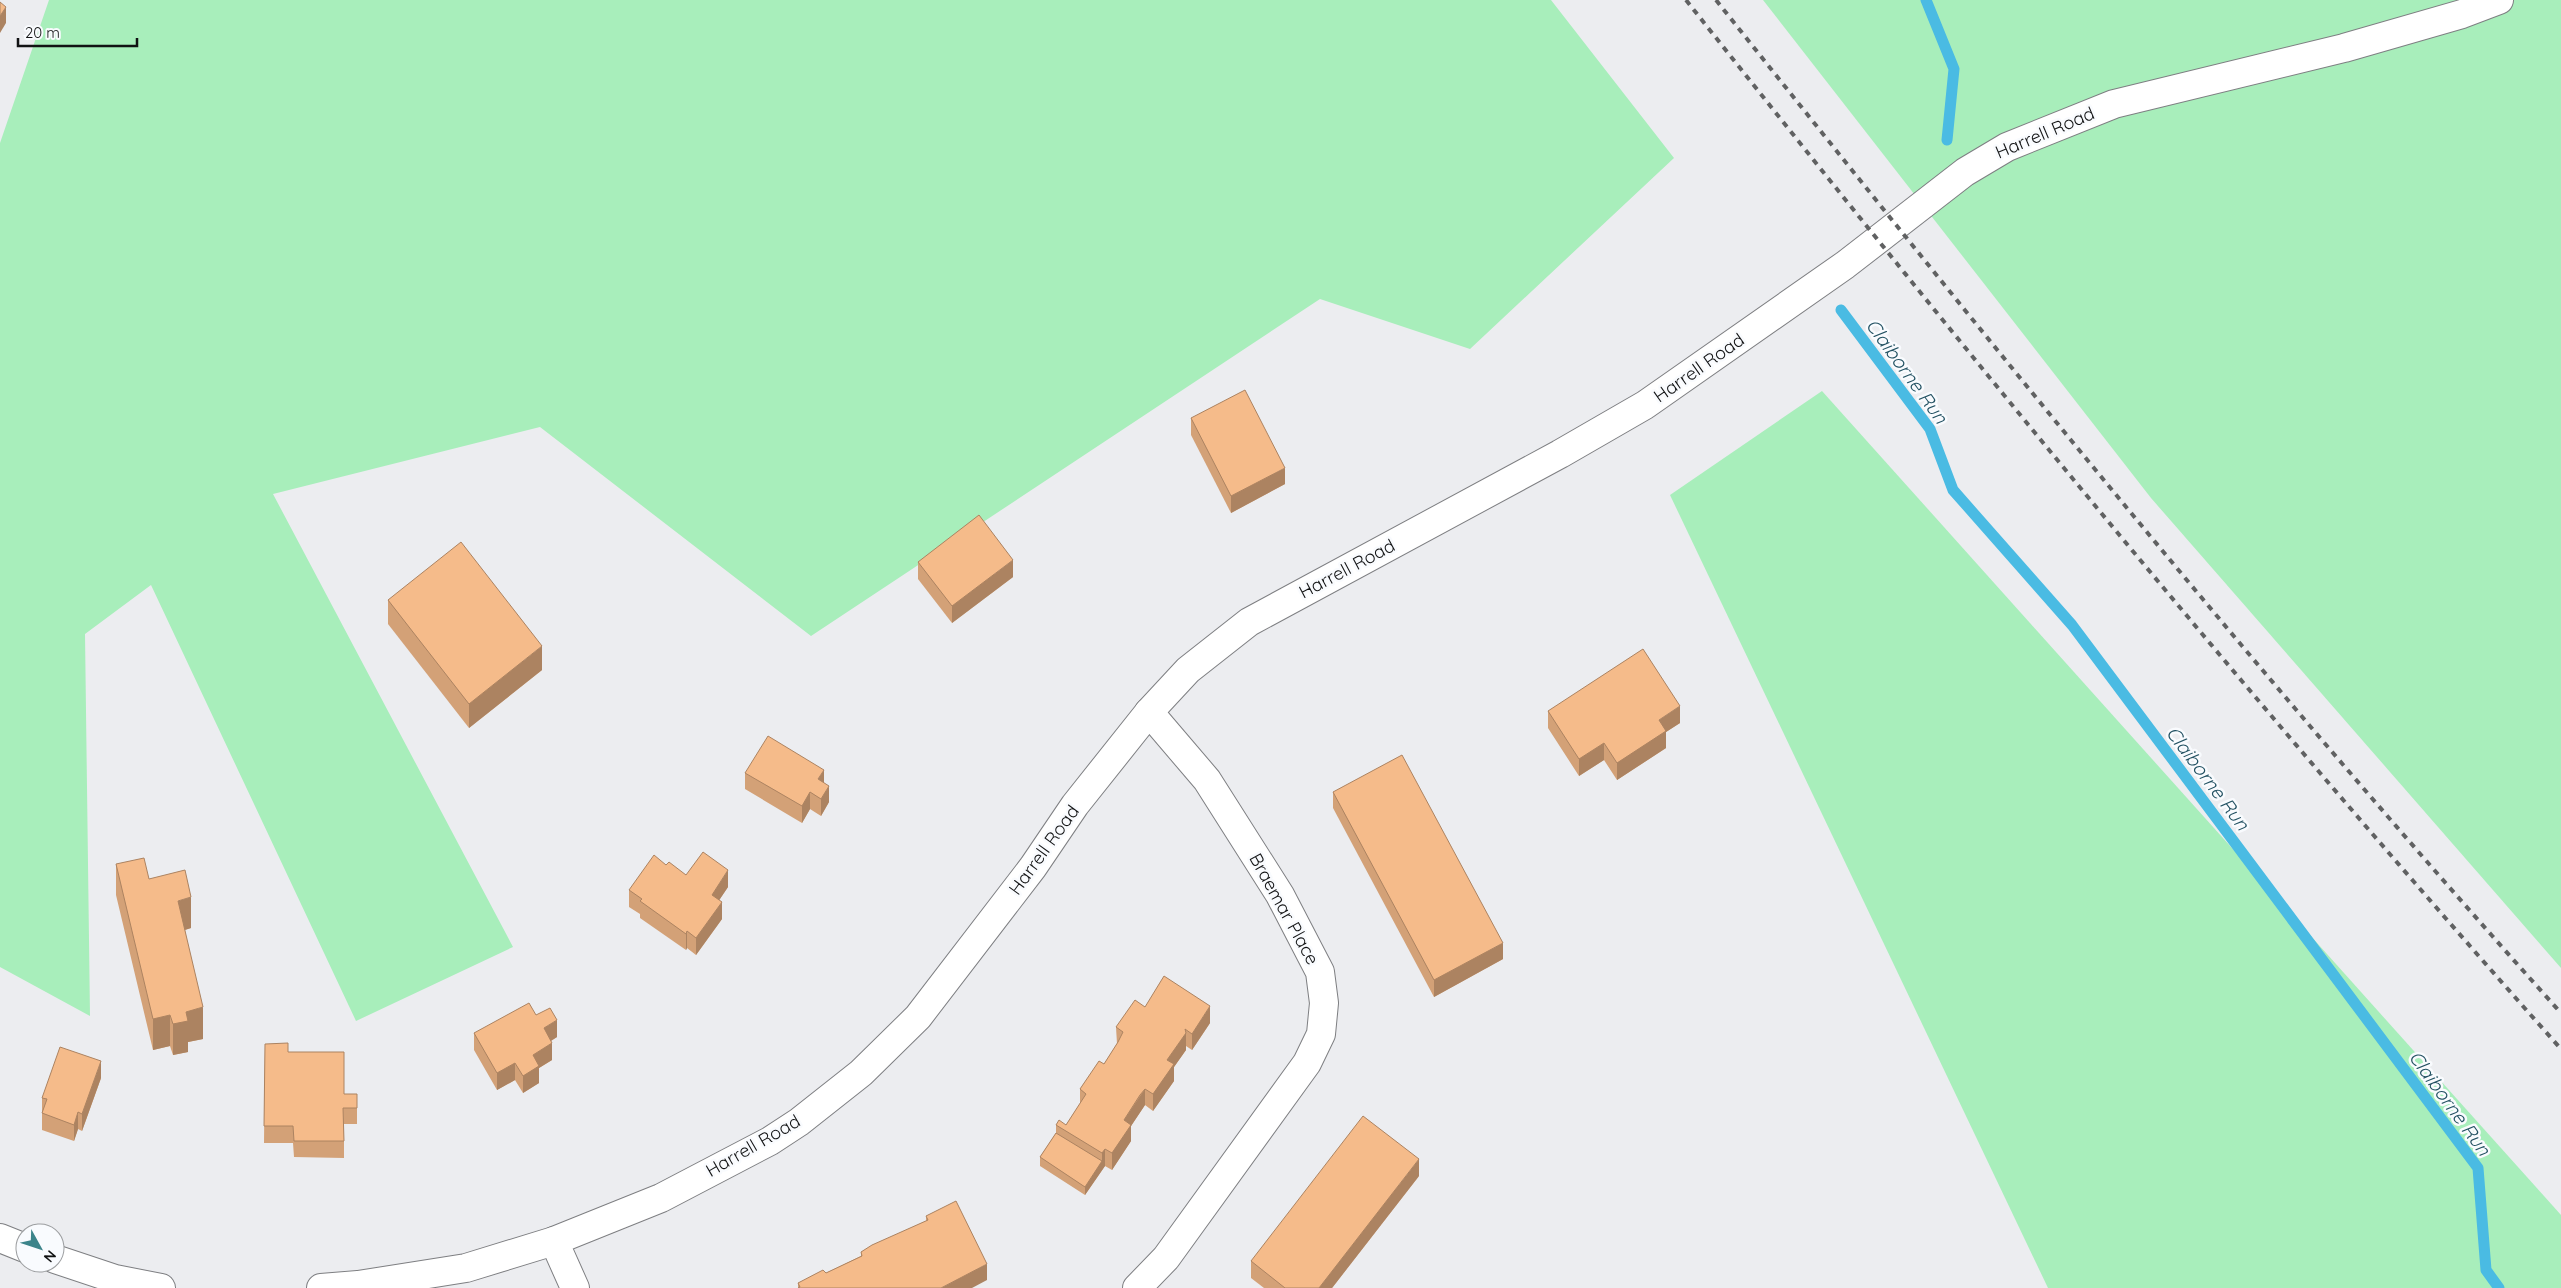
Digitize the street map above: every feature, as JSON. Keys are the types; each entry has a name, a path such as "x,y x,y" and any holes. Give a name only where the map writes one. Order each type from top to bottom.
{"street":[{"name":"Harrell Road","path":"321,1288 358,1285 466,1268 554,1241 660,1198 770,1140 798,1122 861,1073 918,1017 1033,867 1075,805 1149,712 1188,670 1249,622 1560,454 1645,405 1846,265 1965,172 2006,146 2114,104 2344,48 2462,14 2499,0"},
{"name":"Braemar Place","path":"1137,1288 1166,1258 1308,1063 1320,1034 1324,1003 1320,972 1280,895 1207,780 1149,712"},
{"path":"0,1238 15,1244"},
{"path":"554,1241 575,1288"},
{"path":"65,1262 115,1279 161,1288"}],"green space":[{"path":"49,0 1551,0 1674,158 1470,349 1320,299 811,636 540,427 273,494 513,947 356,1021 151,585 85,634 90,1016 0,967 0,143"},
{"path":"1763,0 2561,0 2561,968 2151,498"},
{"path":"1822,391 2561,1215 2561,1288 2048,1288 1670,495"}],"building":[{"path":"0,2 6,7 0,16"},
{"path":"1245,390 1285,468 1231,496 1191,418"},
{"path":"979,515 1013,560 952,606 918,562"},
{"path":"461,542 542,646 469,704 388,600"},
{"path":"1643,649 1680,706 1659,720 1666,731 1617,763 1604,743 1579,759 1548,711"},
{"path":"768,736 824,770 818,779 829,786 821,799 810,792 802,806 745,773"},
{"path":"1402,755 1503,943 1434,980 1333,792"},
{"path":"703,852 728,870 712,895 722,902 696,938 687,931 686,934 640,901 642,899 629,890 654,855 666,865 669,862 686,875"},
{"path":"144,858 149,879 185,870 191,897 178,901 203,1007 186,1012 188,1021 173,1024 170,1015 153,1019 116,864"},
{"path":"1164,976 1210,1006 1192,1034 1185,1029 1186,1033 1167,1060 1174,1064 1153,1094 1145,1089 1140,1095 1124,1120 1131,1125 1112,1153 1105,1149 1102,1153 1056,1125 1059,1120 1066,1125 1086,1094 1080,1089 1099,1061 1104,1064 1118,1042 1123,1032 1116,1027 1135,1000 1145,1007"},
{"path":"529,1003 536,1015 550,1008 557,1020 544,1028 552,1043 533,1055 539,1066 523,1076 515,1063 497,1073 474,1033"},
{"path":"288,1043 288,1052 344,1052 344,1094 357,1094 357,1108 343,1108 344,1141 294,1141 293,1126 264,1126 265,1044"},
{"path":"60,1047 101,1061 82,1114 78,1112 74,1125 42,1113 47,1099 42,1098"},
{"path":"1363,1116 1419,1159 1319,1288 1285,1288 1251,1261"},
{"path":"1056,1133 1102,1161 1085,1187 1040,1157"},
{"path":"956,1201 987,1264 941,1288 798,1288 800,1287 798,1283 823,1270 826,1273 862,1256 861,1252 872,1245 928,1220 926,1216"}],"waterway":[{"name":"Claiborne Run","path":"1926,0 1954,69 1947,140"},
{"name":"Claiborne Run","path":"1841,310 1930,429 1953,490 2072,625 2478,1168 2486,1270 2499,1288"}],"railway":[{"path":"1686,0 1792,134 2116,531 2336,792 2561,1049"},
{"path":"1716,0 2131,513 2343,765 2561,1013"}]}
